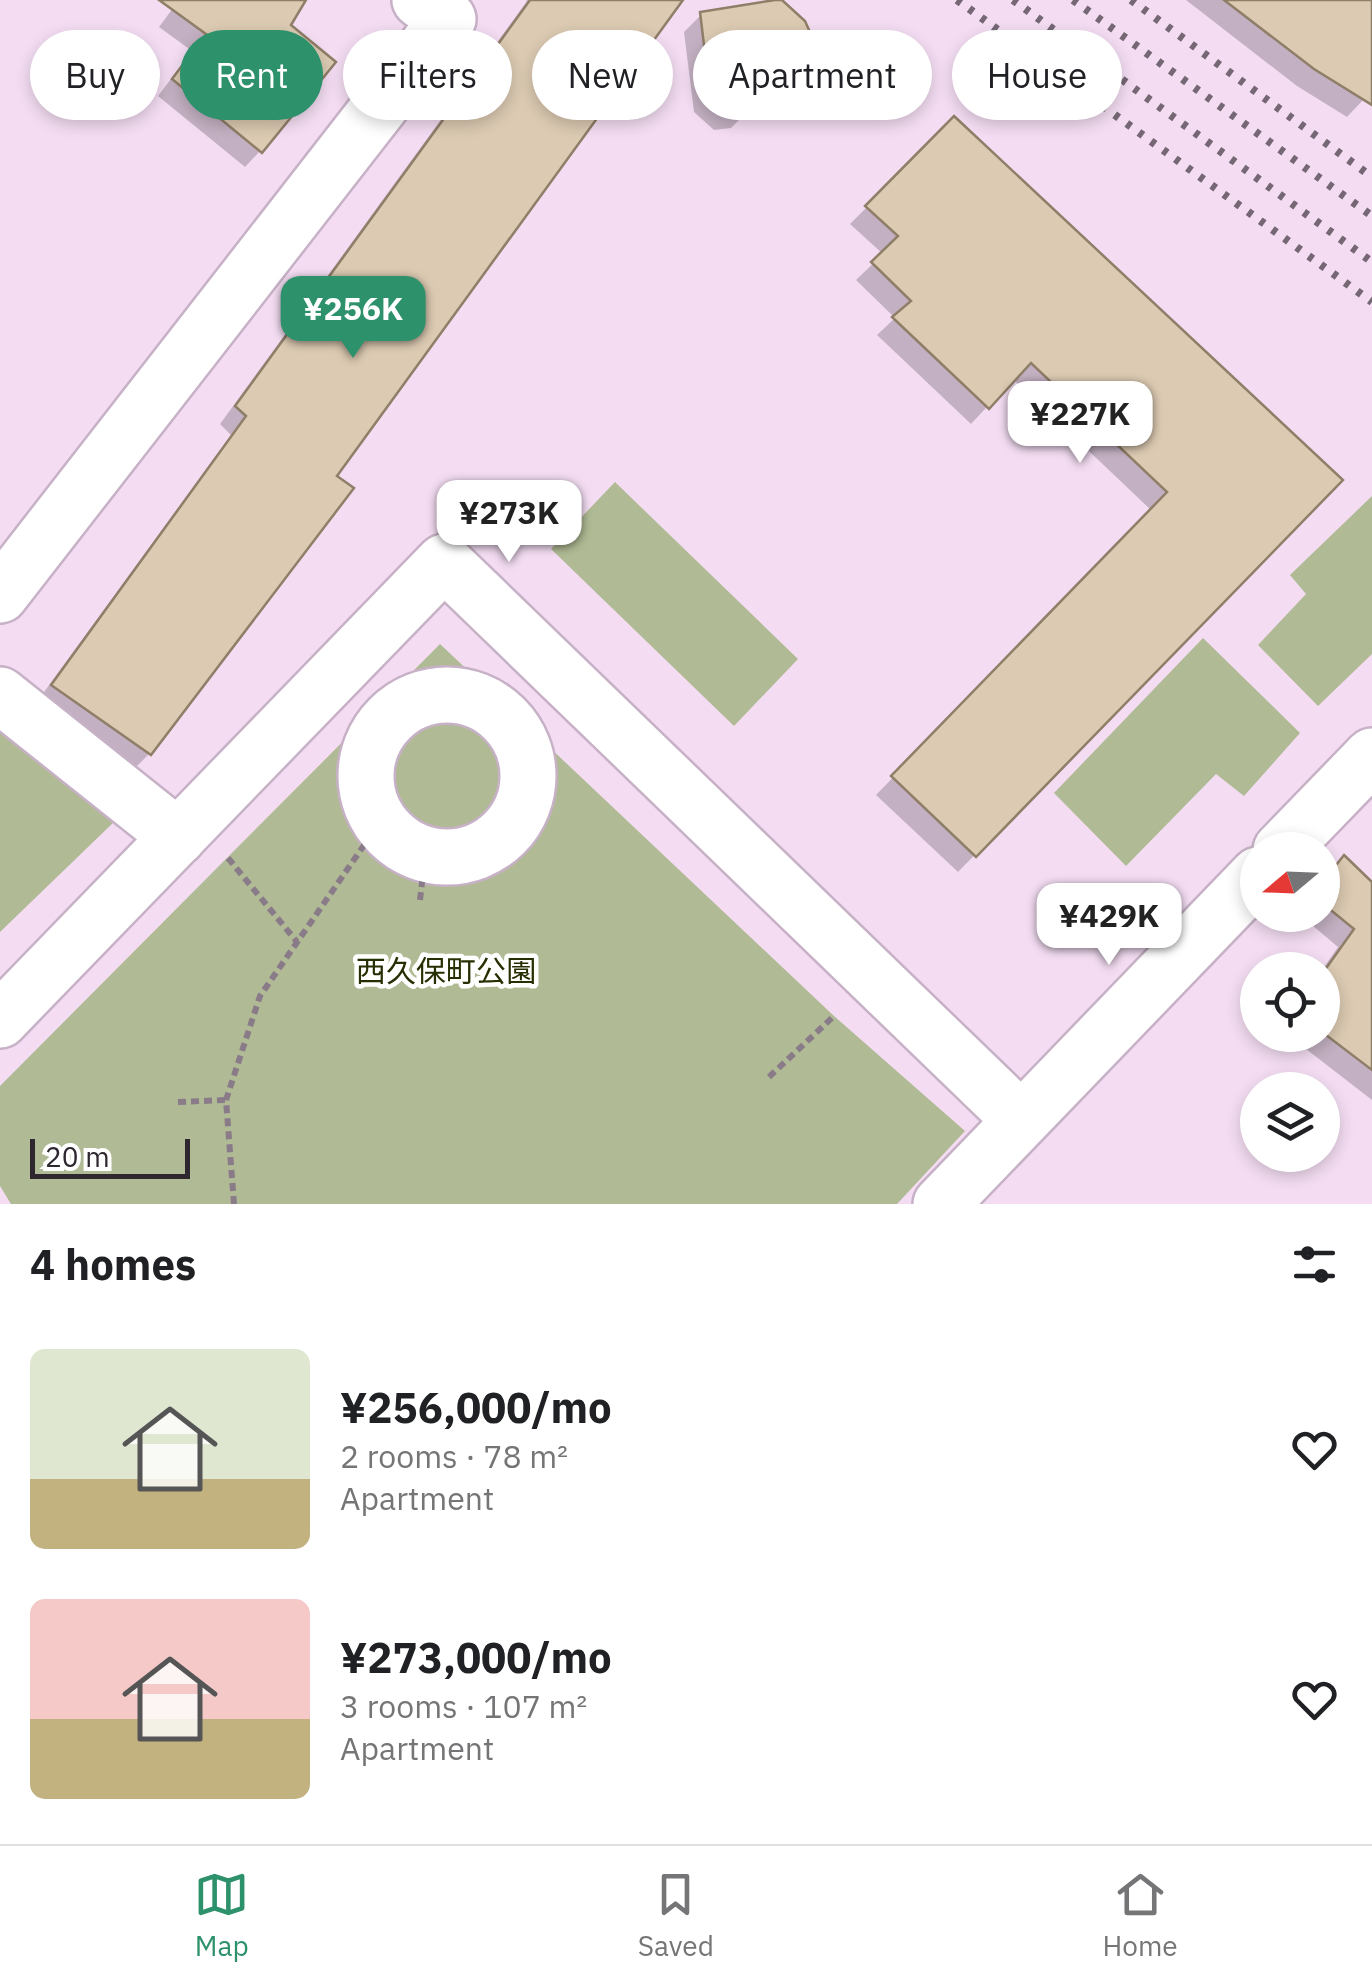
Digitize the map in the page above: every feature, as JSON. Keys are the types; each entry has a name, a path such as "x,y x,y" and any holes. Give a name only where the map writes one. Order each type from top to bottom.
{"street":[{"path":"0,595 448,19 420,0"},
{"path":"0,1020 444,562 1021,1120"},
{"path":"457,694 484,703 507,720 524,748 529,776 525,804 511,829 489,847 453,859 422,878 380,822 368,798 365,769 372,741 390,718 413,701 457,694"},
{"path":"0,695 186,828"},
{"path":"1298,832 1372,756"},
{"path":"941,1204 1240,894"}],"path":[{"path":"234,1204 226,1100 260,996 380,822"},
{"path":"186,828 297,942"},
{"path":"770,1077 874,978"},
{"path":"178,1102 226,1100"}],"green space":[{"path":"615,482 798,659 734,726 551,549"},
{"path":"1372,496 1372,654 1318,706 1258,645 1306,594 1290,575"},
{"path":"1203,638 1300,733 1244,796 1216,774 1126,866 1054,793"},
{"name":"西久保町公園","path":"440,644 834,1016 965,1131 897,1204 11,1204 0,1186 0,1086"},
{"path":"0,726 115,821 0,932"}],"building":[{"path":"159,0 306,0 291,25 297,30 200,30"},
{"path":"530,0 683,0 661,30 532,30 532,120 596,120 337,476 354,488 151,755 51,685 246,416 235,406 443,120 512,120 512,30 508,30"},
{"path":"782,0 805,21 809,30 702,30 700,12"},
{"path":"1224,0 1372,0 1372,105 1314,69"},
{"path":"323,51 336,62 323,78"},
{"path":"180,68 180,86 172,79"},
{"path":"952,118 958,120 1343,480 976,857 891,776 1167,492 1031,363 989,409 892,317 911,301 871,262 898,236 865,206"},
{"path":"222,120 289,120 262,153"},
{"path":"1344,855 1372,882 1372,1070 1340,1046 1338,952 1354,929 1340,918 1340,860"}],"railway":[{"path":"957,0 1372,302"},
{"path":"1013,0 1372,262"},
{"path":"1073,0 1372,216"},
{"path":"1131,0 1372,177"}]}
